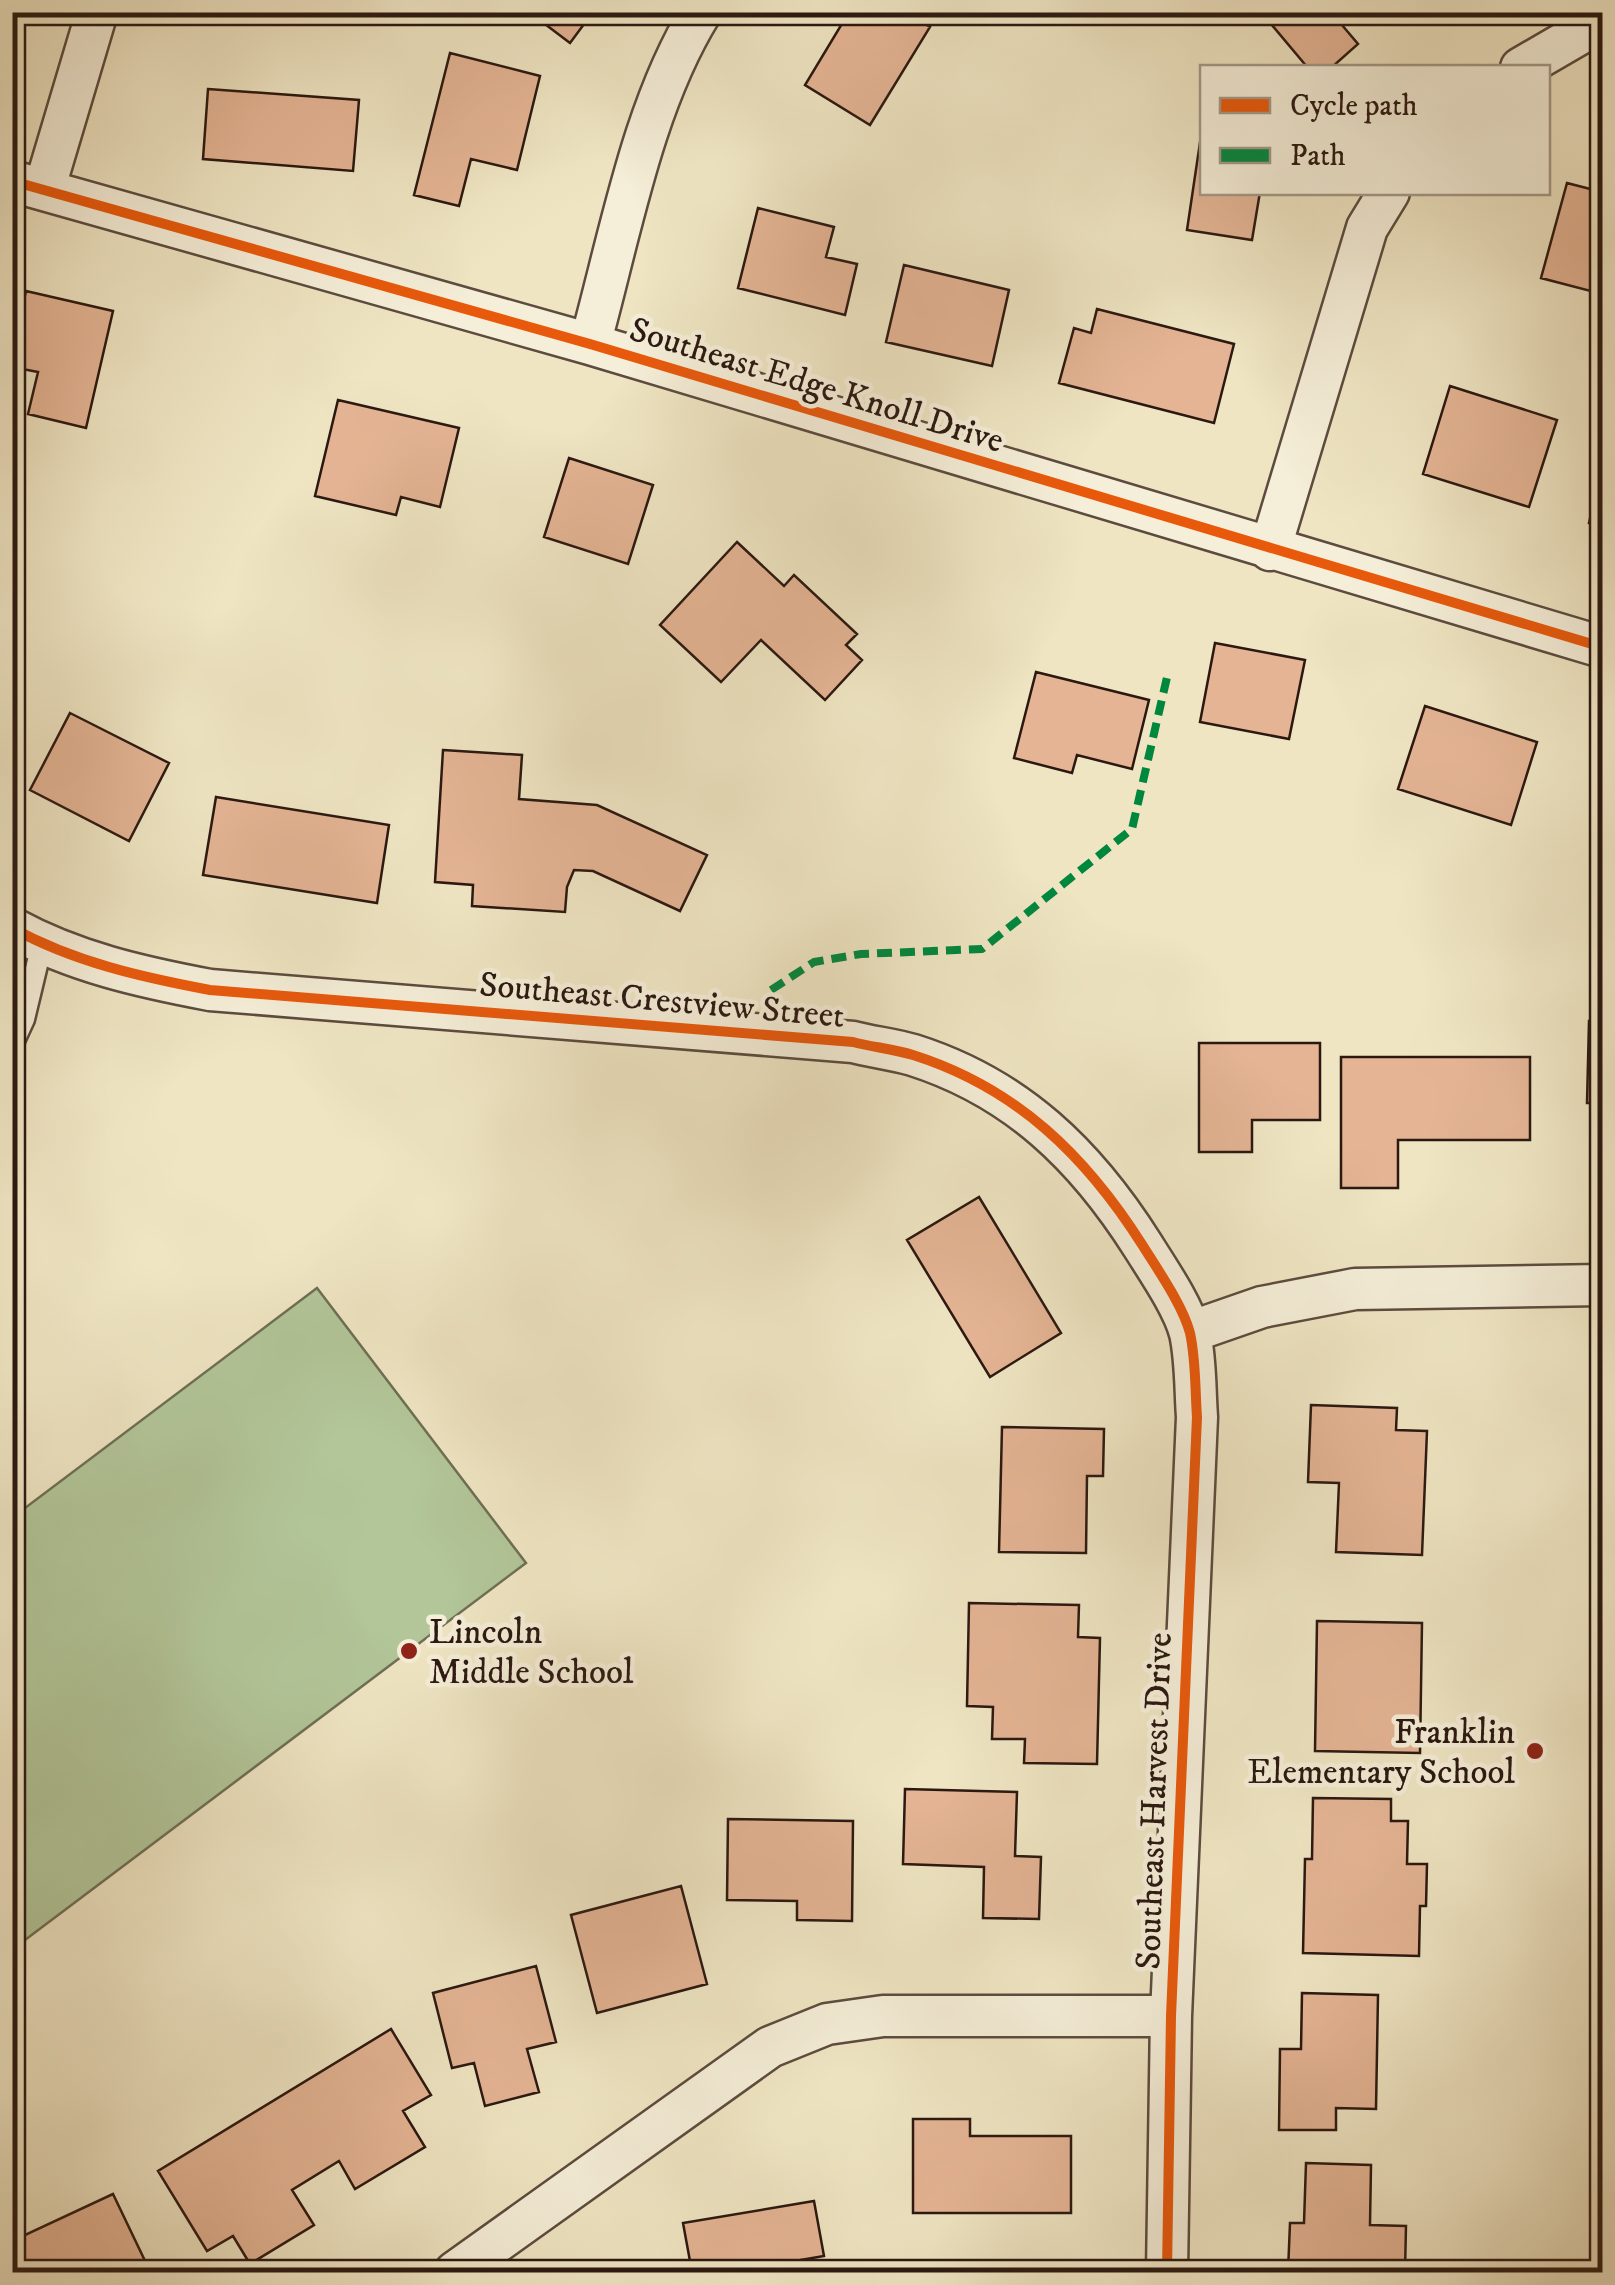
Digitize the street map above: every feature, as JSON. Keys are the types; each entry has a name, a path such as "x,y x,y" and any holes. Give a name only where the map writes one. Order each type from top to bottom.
{"street":[{"path":"28,186 97,12"},
{"path":"590,344 658,95 702,12"},
{"path":"1527,65 1582,32 1602,25"},
{"name":"Southeast Edge Knoll Drive","path":"28,186 590,344 1602,647"},
{"path":"1270,550 1368,228 1387,195"},
{"name":"Southeast Crestview Street","path":"27,936 136,976 210,990 853,1042 912,1056 968,1078 1058,1136 1127,1221 1190,1332"},
{"path":"1190,1332 1262,1307 1356,1288 1602,1285"},
{"name":"Southeast Harvest Drive","path":"1167,2272 1171,2016 1197,1417 1190,1332"},
{"path":"455,2272 770,2047 827,2024 883,2016 1171,2016"}],"lane":[{"path":"12,1045 24,1019 27,936"}],"green space":[{"path":"317,1288 526,1563 13,1949 13,1517"}],"building":[{"path":"529,12 593,12 570,43"},
{"path":"849,12 906,12 930,27 870,125 805,85"},
{"path":"1261,12 1343,12 1336,18 1358,44 1334,65 1305,65"},
{"path":"450,53 540,76 517,170 471,159 459,206 414,195"},
{"path":"208,89 359,100 353,171 203,159"},
{"path":"1200,142 1200,195 1260,195 1252,240 1187,230"},
{"path":"1567,183 1602,192 1602,294 1541,278"},
{"path":"758,208 834,227 826,257 857,264 845,315 738,288"},
{"path":"904,265 1009,290 992,366 886,342"},
{"path":"26,291 113,311 86,428 28,414 38,372 12,367"},
{"path":"1097,309 1234,344 1214,423 1059,383 1074,328 1091,333"},
{"path":"1450,386 1557,420 1529,507 1423,474"},
{"path":"338,400 459,428 440,507 401,497 396,515 315,496"},
{"path":"569,458 653,485 628,564 544,537"},
{"path":"1602,464 1602,526 1589,523"},
{"path":"737,542 784,586 794,575 857,634 846,645 862,660 825,700 761,640 721,682 660,625"},
{"path":"1215,643 1305,660 1289,739 1200,722"},
{"path":"1036,672 1149,700 1132,769 1077,755 1072,773 1014,758"},
{"path":"1425,706 1537,742 1511,825 1398,789"},
{"path":"70,713 169,763 129,841 30,790"},
{"path":"443,750 522,755 519,799 597,805 707,855 680,911 593,871 574,870 567,887 565,912 472,906 473,885 435,882"},
{"path":"216,797 389,825 377,903 203,875"},
{"path":"1589,1021 1602,1021 1602,1103 1587,1103"},
{"path":"1199,1043 1320,1043 1320,1120 1252,1120 1252,1152 1199,1152"},
{"path":"1341,1057 1530,1057 1530,1140 1398,1140 1398,1188 1341,1188"},
{"path":"979,1197 1061,1333 990,1377 907,1240"},
{"path":"1311,1405 1397,1408 1396,1430 1427,1431 1422,1555 1336,1552 1339,1483 1308,1482"},
{"path":"1002,1427 1104,1429 1103,1476 1087,1476 1086,1553 999,1552"},
{"path":"969,1603 1079,1605 1078,1637 1100,1638 1097,1764 1024,1763 1025,1739 992,1739 993,1707 967,1706"},
{"path":"1317,1621 1422,1623 1420,1753 1315,1751"},
{"path":"905,1789 1017,1792 1015,1856 1041,1857 1039,1919 983,1918 984,1867 903,1864"},
{"path":"1313,1798 1391,1799 1391,1821 1408,1821 1407,1864 1427,1864 1426,1906 1420,1906 1419,1956 1303,1953 1305,1859 1312,1859"},
{"path":"728,1819 853,1821 852,1921 797,1920 797,1901 727,1900"},
{"path":"681,1886 707,1984 597,2013 571,1915"},
{"path":"536,1966 556,2042 527,2049 539,2092 485,2106 474,2063 452,2068 433,1993"},
{"path":"1302,1993 1378,1995 1376,2109 1336,2108 1336,2130 1279,2130 1280,2049 1301,2049"},
{"path":"391,2029 431,2095 403,2111 425,2147 355,2189 339,2161 292,2190 314,2225 250,2264 233,2236 207,2251 158,2171"},
{"path":"913,2119 970,2119 970,2136 1071,2136 1071,2213 913,2213"},
{"path":"1306,2163 1371,2165 1370,2225 1406,2226 1405,2272 1288,2272 1290,2223 1304,2223"},
{"path":"113,2194 146,2263 126,2272 12,2272 12,2241"},
{"path":"814,2201 824,2256 783,2263 785,2272 692,2272 683,2223"}],"marked path":[{"path":"771,990 814,962 861,954 982,949 1132,829 1168,673"}],"cycle path":[{"path":"12,181 590,344 1602,647"},
{"path":"12,928 108,967 210,990 853,1042 905,1053 950,1069 1016,1106 1046,1129 1098,1183 1176,1300 1187,1322 1194,1364 1197,1417 1171,2016 1167,2272"}],"place":[{"name":"Lincoln Middle School","path":"409,1651"},
{"name":"Franklin Elementary School","path":"1535,1751"}]}
